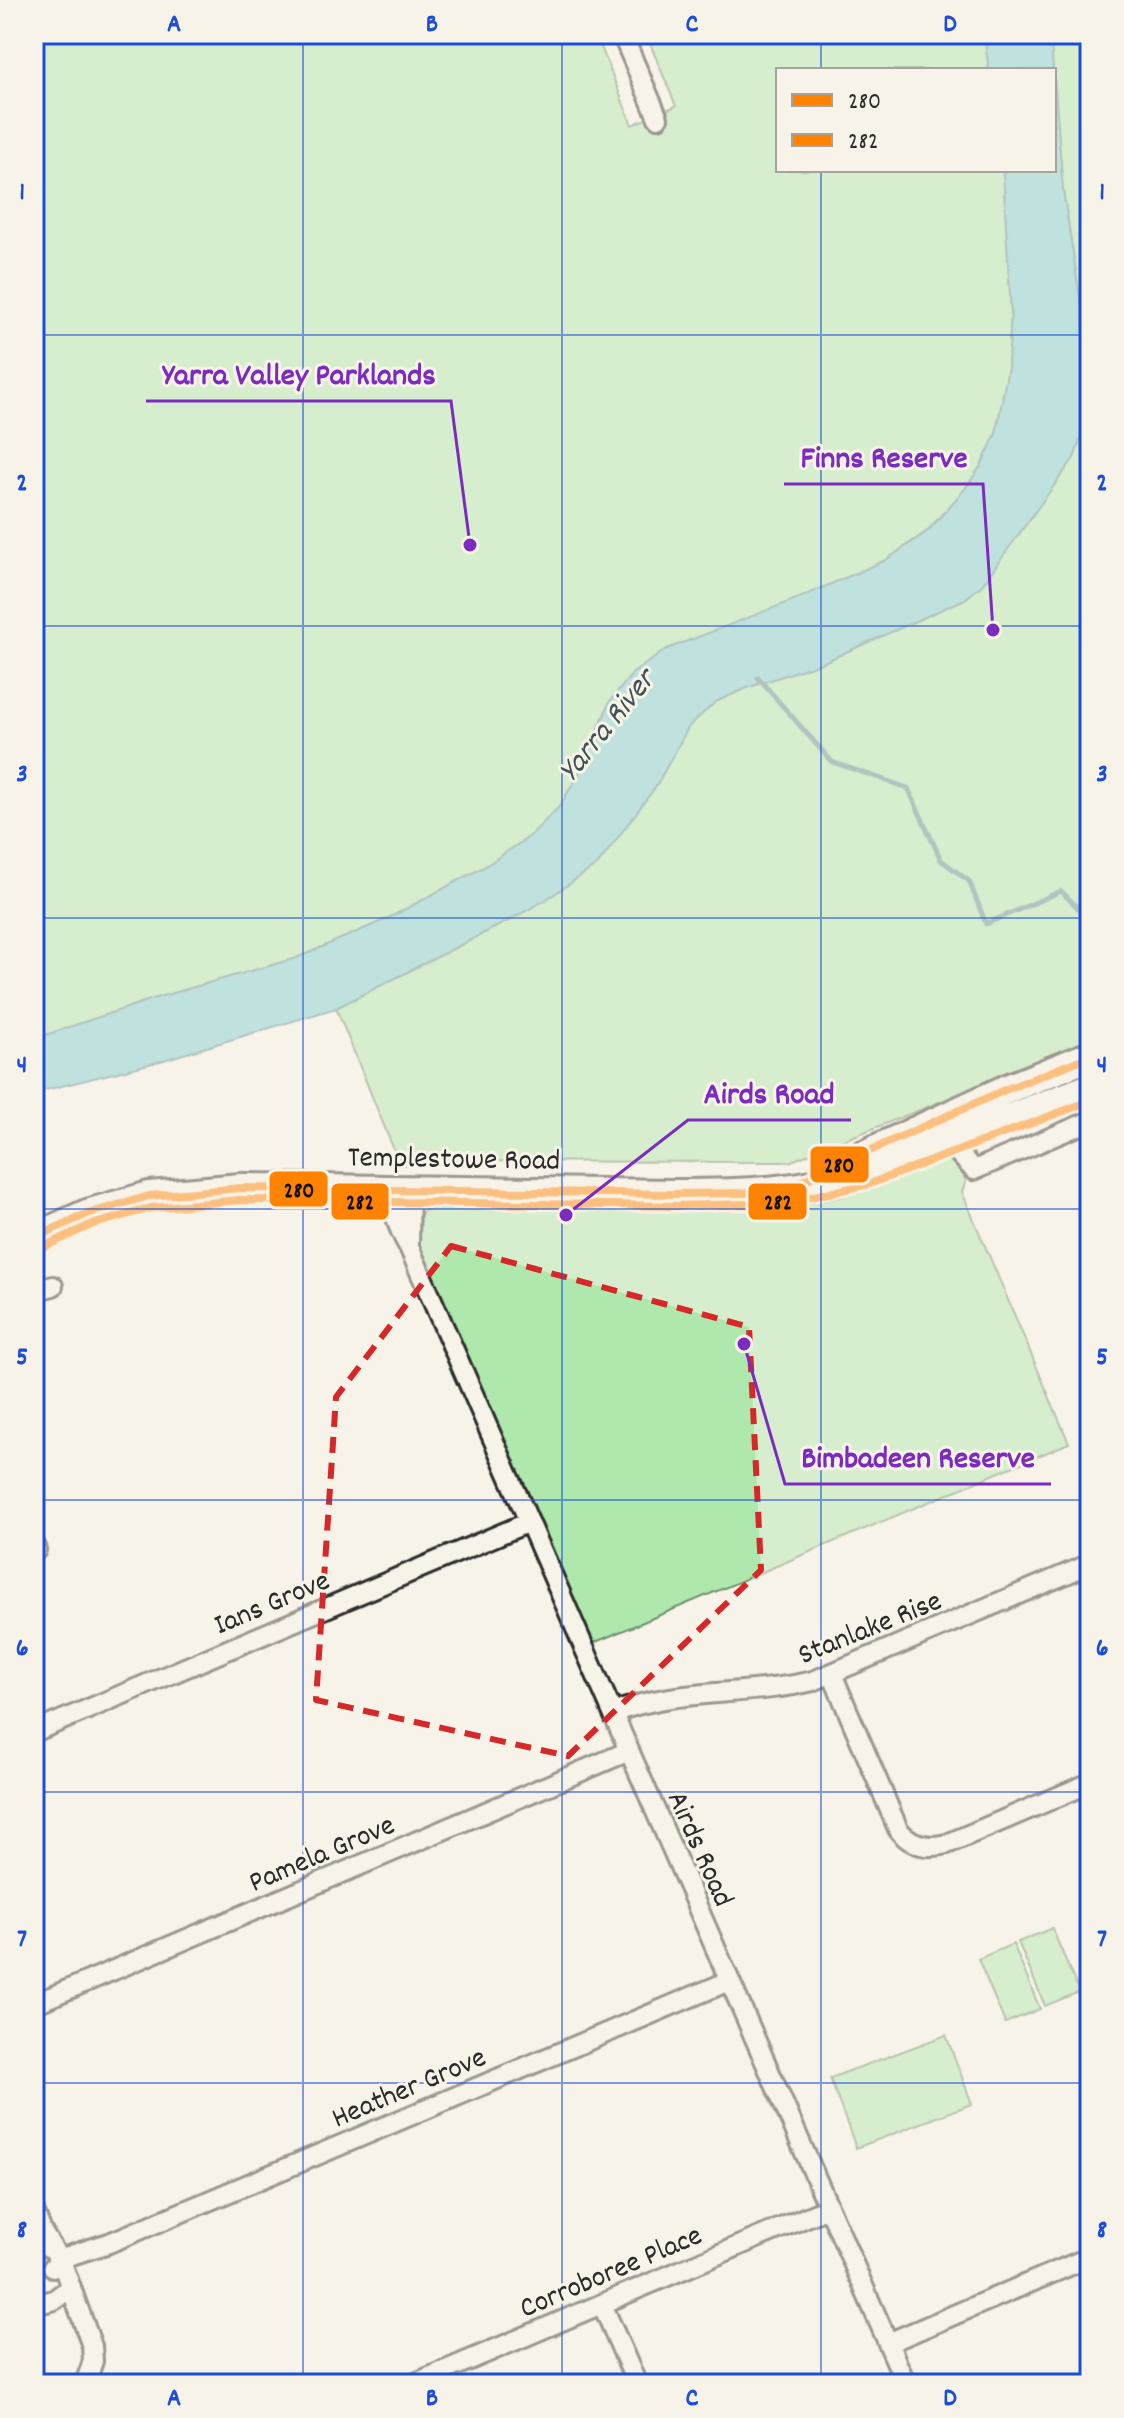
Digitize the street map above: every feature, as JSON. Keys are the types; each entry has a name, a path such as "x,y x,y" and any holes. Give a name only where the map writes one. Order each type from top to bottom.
{"main road":[{"name":"Templestowe Road","path":"785,1189 1007,1089 1090,1056"},
{"name":"Templestowe Road","path":"34,1238 87,1214 149,1196 241,1188 674,1194 785,1189 844,1180 1090,1088"}],"street":[{"path":"622,34 658,118"},
{"path":"949,1143 974,1170 1090,1121"},
{"name":"Airds Road","path":"401,1188 409,1247 906,2384"},
{"path":"34,1291 53,1286"},
{"name":"Ians Grove","path":"34,1732 529,1522"},
{"name":"Stanlake Rise","path":"613,1713 651,1699 794,1686 832,1674 1090,1564"},
{"path":"832,1674 898,1829 917,1844 947,1844 1090,1783"},
{"name":"Pamela Grove","path":"34,2004 629,1751"},
{"name":"Heather Grove","path":"60,2264 74,2253 109,2243 729,1981"},
{"name":"Corroboree Place","path":"413,2384 828,2208"},
{"path":"34,2211 60,2264 66,2289 93,2353 85,2384"},
{"path":"888,2343 1090,2257"},
{"path":"34,2298 50,2289 66,2289"},
{"path":"34,2305 54,2300 66,2289"},
{"path":"602,2304 637,2384"}],"highlighted area":[{"path":"451,1246 749,1327 761,1570 568,1756 316,1700 336,1397"}],"green space":[{"path":"34,34 596,34 632,125 676,106 646,34 984,34 989,68 776,68 776,172 1003,172 1011,312 1008,368 996,434 981,466 965,489 927,531 886,560 804,596 610,701 584,765 560,806 529,837 484,867 389,918 297,958 156,998 34,1039"},
{"path":"1050,34 1090,34 1090,1042 789,1162 438,1161 400,1165 336,1008 504,923 547,899 598,864 656,786 689,726 715,702 826,661 965,599 982,585 997,563 1086,336 1063,190 1056,68 1053,68"},
{"path":"946,1156 957,1162 966,1181 962,1192 1069,1443 591,1644 418,1246 415,1237 419,1216 425,1210 436,1209 782,1209 844,1196 923,1159"},
{"path":"1052,1928 1079,1992 1045,2006 1018,1942"},
{"path":"1013,1944 1040,2009 1005,2023 978,1959"},
{"path":"946,2035 972,2104 856,2148 830,2078"}],"water":[{"path":"984,34 1050,34 1053,68 989,68"},
{"name":"Yarra River","path":"1056,102 1063,191 1086,336 1087,402 1083,431 1074,458 982,585 965,599 826,661 715,702 689,726 656,786 598,864 547,899 504,923 336,1008 157,1062 34,1093 34,1039 156,998 297,958 389,918 484,867 529,837 560,806 584,765 610,701 633,673 667,649 804,596 886,560 928,531 965,489 981,466 996,434 1008,368 1011,312 1003,172 1056,172"}],"waterway":[{"path":"758,678 832,762 908,788 941,860 969,881 986,924 1061,891 1090,920"}],"transit line":[{"name":"280","path":"34,1238 87,1214 149,1196 241,1188 674,1194 785,1189 1007,1089 1090,1056"},
{"name":"282","path":"39,1249 91,1225 151,1208 241,1200 674,1206 796,1200 869,1184 1090,1101"}],"place":[{"name":"Yarra Valley Parklands","path":"470,545"},
{"name":"Finns Reserve","path":"993,630"},
{"name":"Airds Road","path":"566,1215"},
{"name":"Bimbadeen Reserve","path":"744,1344"}]}
